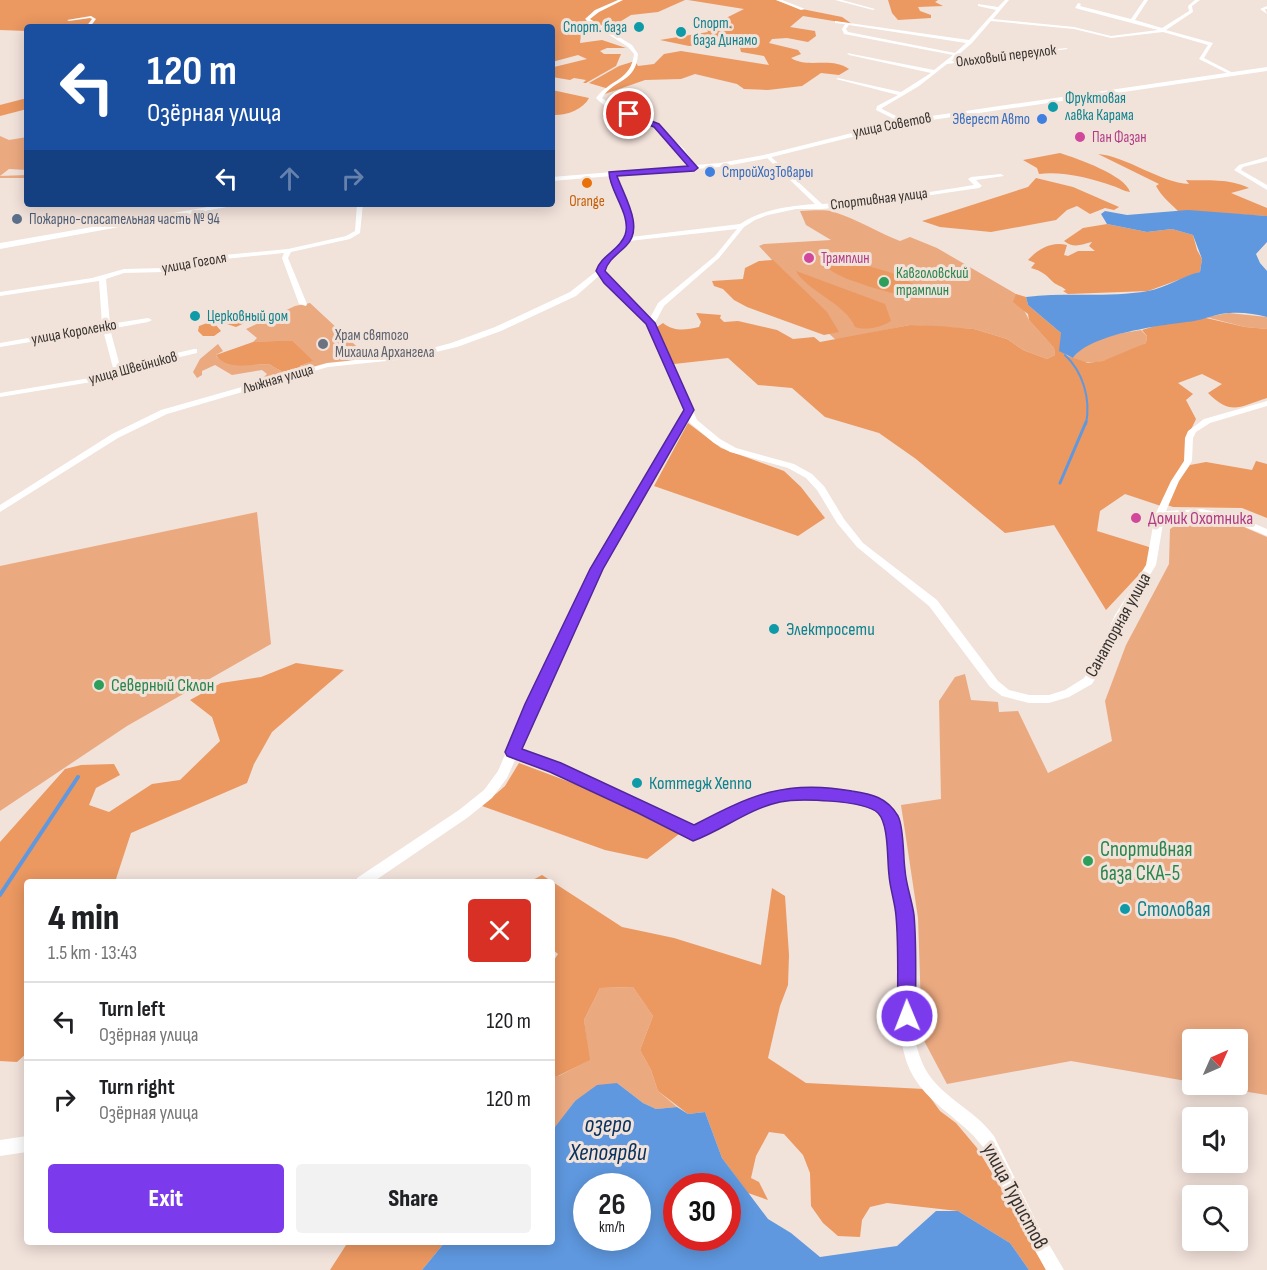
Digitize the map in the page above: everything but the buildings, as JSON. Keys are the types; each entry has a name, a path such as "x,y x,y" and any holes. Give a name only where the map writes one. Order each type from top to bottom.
{"main road":[{"name":"улица Советов","path":"555,179 694,168 768,156 831,138 904,122 1267,69"},
{"path":"0,246 214,207"}],"street":[{"path":"621,0 597,10 587,18 630,46 636,54 634,68 628,76 603,92 599,98 603,103 618,111 657,126 694,168"},
{"path":"778,0 803,9"},
{"path":"837,0 873,9"},
{"path":"904,122 879,110 879,107 903,94 947,63 970,42 1007,0"},
{"path":"1132,21 1146,0"},
{"path":"1189,0 1197,1"},
{"path":"989,20 1074,28 1111,37 1164,30 1191,11 1190,6 1197,1"},
{"path":"1079,4 1077,8 1211,44 1201,58 1233,74"},
{"path":"979,5 999,9"},
{"path":"1267,7 1262,9 1267,13"},
{"path":"69,20 92,17 94,19 90,24"},
{"path":"837,22 970,42"},
{"path":"848,23 844,29 846,33 955,54"},
{"name":"Ольховый переулок","path":"947,63 1066,49"},
{"path":"849,54 935,72"},
{"path":"838,79 903,94"},
{"path":"768,156 819,205 832,211"},
{"path":"1267,159 1241,166 1237,170 1267,188"},
{"path":"601,271 603,263 628,239 631,233 612,174"},
{"name":"Спортивная улица","path":"742,226 749,220 763,215 819,205 855,204 979,186 971,179 1001,176"},
{"name":"улица Гоголя","path":"0,294 102,277 124,271 164,270 195,266 224,257 288,251 354,236 358,232 360,207"},
{"path":"628,239 742,226"},
{"path":"651,323 661,305 717,257 742,226"},
{"path":"288,251 285,258 303,304"},
{"name":"Санаторная улица","path":"601,271 607,281 651,323 693,421 717,441 733,450 791,466 808,476 821,488 840,521 860,545 933,603 994,684 1006,693 1029,699 1049,699 1070,693 1088,681 1100,663 1120,615 1151,566 1160,515 1175,480 1188,461 1189,438 1197,426 1267,403"},
{"name":"Лыжная улица","path":"0,509 115,436 164,411 327,365 406,357 454,345 498,329 573,294 601,271"},
{"path":"102,277 106,326 117,369"},
{"name":"улица Короленко","path":"0,345 148,320"},
{"name":"улица Швейников","path":"0,395 104,378 117,369 194,351"},
{"path":"366,879 463,814 488,794 503,774 533,704 597,569 689,410"},
{"path":"1160,515 1202,512 1233,518 1267,533"},
{"name":"улица Туристов","path":"513,752 651,811 688,829 693,834 760,801 782,795 807,792 869,801 883,807 892,820 897,878 905,914 907,1034 914,1062 922,1079 942,1099 964,1115 987,1140 1056,1270"},
{"path":"0,1148 24,1144"}],"shaded area":[{"path":"0,0 685,0 658,12 631,15 613,26 598,25 588,19 582,24 588,28 581,34 580,43 602,40 626,48 607,48 600,51 604,54 621,54 616,66 586,83 583,83 586,80 555,78 555,67 587,59 578,55 555,61 555,24 24,24 24,31 0,30"},
{"path":"688,0 776,0 802,9 842,17 852,24 803,16 790,27 815,31 816,36 808,42 787,38 772,39 769,43 798,50 801,54 791,58 798,61 835,63 849,69 839,75 821,73 802,86 768,90 744,89 737,84 695,74 681,79 645,80 602,95 609,89 589,83 619,66 635,61 638,66 654,64 664,54 681,51 769,65 764,56 741,52 740,48 689,46 660,40 708,32 706,29 708,27 744,9"},
{"path":"888,0 938,0 935,2 943,6 918,7 920,11 931,15 931,18 898,20 892,13"},
{"path":"555,91 589,98 583,106 573,111 555,115"},
{"path":"24,99 24,110 0,116 0,105"},
{"path":"0,136 9,140 24,138 24,170 9,169 0,176"},
{"path":"1060,153 1089,163 1110,174 1130,192 1076,176 1057,173 1039,174 1037,168 1023,160"},
{"path":"1098,154 1120,159 1178,183 1189,184 1186,180 1211,180 1241,185 1249,188 1231,193 1267,208 1267,216 1178,211 1156,186 1159,184"},
{"path":"24,175 24,178 0,178 0,176"},
{"path":"1036,178 1073,187 1119,207 1114,210 1105,208 1090,214 1077,206 1067,210 1056,220 991,232 940,227 922,221 1028,187"},
{"name":"Кавголовский трамплин","path":"800,211 834,212 900,241 910,237 937,248 1016,294 1029,320 1054,348 1055,355 1047,359 1023,350 1007,339 974,329 910,325 836,340 759,270 772,260 759,246 831,240 806,225"},
{"path":"1107,224 1147,232 1172,229 1193,235 1202,259 1200,272 1148,291 1068,294 1043,273 1031,268 1035,263 1028,260 1036,252 1050,245 1067,245 1064,255 1068,256 1078,251 1095,251 1089,246 1092,242 1075,245 1064,241 1083,228"},
{"path":"773,260 827,312 839,332 824,335 747,307 734,300 723,289 714,286 712,281 743,279 745,268 759,261"},
{"path":"851,261 892,273 921,288 921,291 912,291 917,299 855,282 827,267"},
{"path":"796,271 885,304 891,321 874,328 855,327 844,312 808,285"},
{"path":"1016,294 1026,297 1028,305 1061,333 1065,355 1088,363 1103,361 1146,343 1147,336 1142,330 1162,324 1206,318 1245,327 1267,329 1267,398 1242,406 1229,407 1208,393 1222,384 1202,374 1178,383 1193,394 1186,400 1196,419 1185,442 1189,455 1161,506 1125,494 1100,511 1097,531 1149,547 1149,564 1106,610 1054,525 1005,533 916,459 879,433 825,417 792,388 758,385 728,358 674,364 657,327 663,323 676,329 694,328 699,327 701,322 696,313 721,315 720,318 724,322 738,321 777,330 793,339 814,337 820,342 910,325 938,326 974,329 1007,339 1023,350 1047,359 1055,355 1054,348 1029,320 1028,314 1013,302"},
{"path":"310,303 368,357 263,378 267,374 262,370 232,375 215,365 202,371 202,375 197,378 193,372 200,359 218,344 223,351 216,355 217,357 228,363 269,364 280,371 286,371 300,368 312,361 293,341 253,342 257,338 246,329 295,306"},
{"path":"237,312 243,312 241,315 251,320 236,327 224,323 215,324 221,331 214,336 203,336 198,331 199,326"},
{"path":"1229,313 1267,317 1267,329 1245,327 1206,317"},
{"path":"1141,330 1147,336 1146,343 1119,356 1091,363 1073,358 1086,345 1094,341"},
{"path":"293,341 313,361 290,371 277,369 269,364 233,365 220,360 216,355 253,342"},
{"path":"688,423 721,448 784,471 801,487 825,518 798,536 654,486"},
{"path":"1256,461 1267,464 1267,518 1242,508 1167,505 1178,482 1190,465 1206,462 1252,470"},
{"name":"Северный Склон","path":"257,512 271,644 127,726 0,811 0,566"},
{"name":"Спортивная база СКА-5","path":"1191,515 1223,518 1267,537 1267,1095 1248,1092 1248,1029 1182,1029 1182,1080 1071,1061 947,1084 922,1037 918,918 901,805 941,799 939,701 955,677 965,674 971,700 998,702 999,712 1018,711 1048,773 1112,741 1105,701 1126,645 1169,564 1170,529"},
{"path":"296,663 344,670 272,732 254,764 247,783 131,833 116,879 24,879 24,1056 17,1062 0,1061 0,842 65,769 81,765 114,764 120,775 96,788 89,805 109,812 152,784 180,780 220,741 212,717 190,700 221,683 261,677"},
{"path":"519,763 591,790 679,834 647,859 605,850 482,806 505,786"},
{"path":"542,875 548,879 535,879"},
{"path":"555,883 622,927 674,938 761,965 772,888 785,896 789,955 788,985 780,1006 768,1058 806,1083 924,1089 940,1111 956,1123 977,1148 1018,1216 1046,1270 1029,1270 1010,1243 958,1211 887,1203 870,1207 862,1220 860,1237 838,1236 823,1223 811,1206 810,1173 803,1155 784,1134 769,1132 756,1156 751,1178 759,1182 768,1200 748,1193 741,1184 741,1173 733,1173 722,1158 705,1112 688,1114 658,1091 651,1070 640,1050 653,1016 633,987 600,988 584,1020 590,1060 555,1076 555,958 558,954 555,952"},
{"path":"633,987 653,1016 640,1050 651,1070 658,1091 677,1107 656,1109 643,1103 617,1083 575,1101 555,1128 555,1076 589,1060 584,1020 600,988"},
{"path":"346,1245 443,1245 422,1270 330,1270"}],"water":[{"path":"1188,210 1267,216 1267,242 1256,254 1267,271 1267,317 1244,313 1221,314 1111,336 1082,349 1073,358 1059,351 1061,333 1028,305 1026,297 1148,291 1200,272 1202,259 1193,235 1172,229 1147,232 1107,224 1101,214 1105,211 1127,215"},
{"name":"озеро Хепоярви","path":"617,1083 643,1103 656,1109 677,1107 688,1114 705,1112 722,1158 733,1173 663,1173 663,1251 741,1251 741,1183 768,1219 791,1233 820,1257 897,1246 936,1211 958,1211 1010,1243 1029,1270 422,1270 443,1245 555,1245 555,1127 575,1101 597,1085"}],"waterway":[{"path":"1065,355 1077,369 1084,386 1087,405 1086,424"},
{"path":"1060,483 1086,422"},
{"path":"0,895 78,777"}],"place":[{"name":"Спорт. база","path":"639,27"},
{"name":"Спорт. база Динамо","path":"681,32"},
{"name":"Фруктовая лавка Карама","path":"1053,107"},
{"name":"Эверест Авто","path":"1042,119"},
{"name":"Пан Фазан","path":"1080,137"},
{"name":"СтройХозТовары","path":"710,172"},
{"name":"Orange","path":"587,183"},
{"name":"Пожарно-спасательная часть № 94","path":"17,219"},
{"name":"Трамплин","path":"809,258"},
{"name":"Кавголовский трамплин","path":"884,282"},
{"name":"Церковный дом","path":"195,316"},
{"name":"Храм святого Михаила Архангела","path":"323,344"},
{"name":"Домик Охотника","path":"1136,518"},
{"name":"Электросети","path":"774,629"},
{"name":"Северный Склон","path":"99,685"},
{"name":"Коттедж Хеппо","path":"637,783"},
{"name":"Спортивная база СКА-5","path":"1088,861"},
{"name":"Столовая","path":"1125,909"}],"route":[{"path":"629,114 657,126 694,168 612,174 631,233 628,239 603,263 601,271 607,281 651,323 689,410 597,569 533,704 513,752 644,808 688,829 693,834 760,801 782,795 807,792 869,801 883,807 892,820 897,878 905,914 907,1016"}]}
